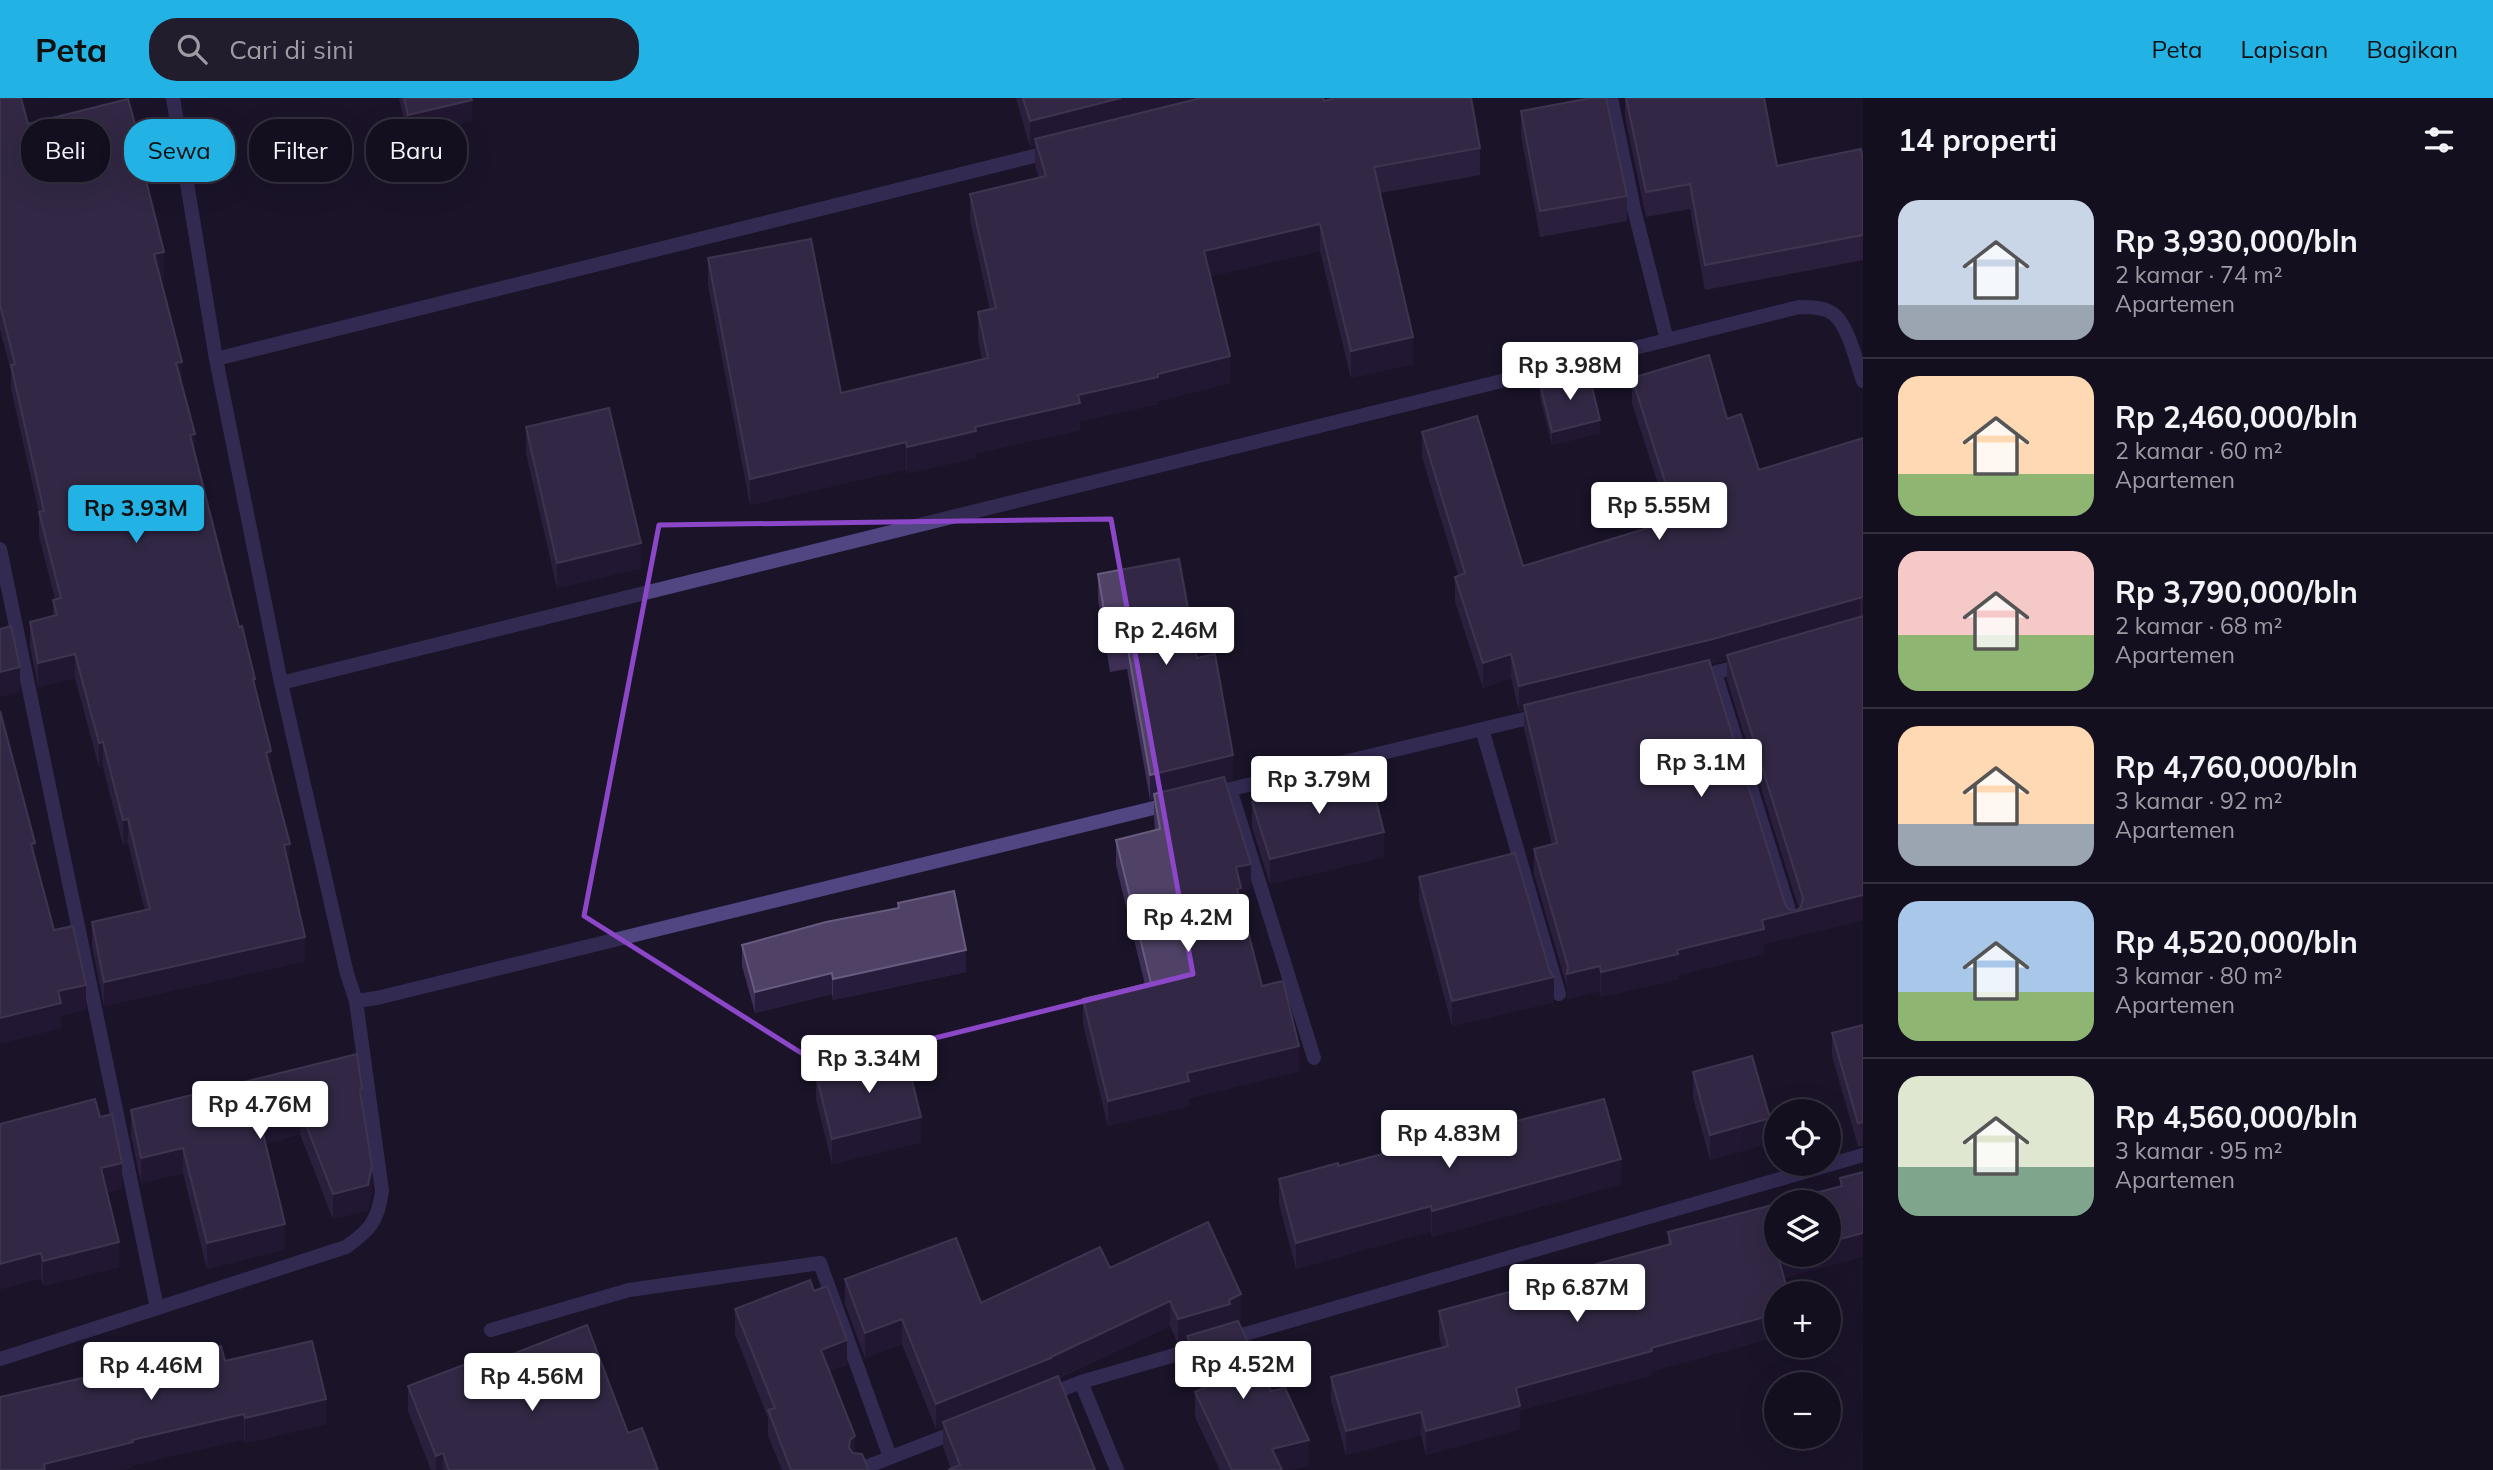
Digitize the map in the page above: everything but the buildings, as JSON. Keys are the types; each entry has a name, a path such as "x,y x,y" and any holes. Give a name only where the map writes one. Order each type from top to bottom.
{"street":[{"path":"0,1359 346,1247 368,1231 379,1210 382,1191 356,1001 344,961 281,683 216,359 173,98"},
{"path":"1611,98 1634,209 1667,340"},
{"path":"216,359 1066,148"},
{"path":"281,683 1799,307 1817,307 1834,314 1849,338 1863,381"},
{"path":"0,549 157,1308"},
{"path":"1689,679 1755,662"},
{"path":"1715,673 1794,926"},
{"path":"356,1001 1560,711"},
{"path":"1482,729 1559,994"},
{"path":"1230,789 1314,1058"},
{"path":"1030,1402 1081,1382 1863,1155"},
{"path":"491,1330 629,1290 820,1263 890,1457"},
{"path":"1081,1382 1117,1470"},
{"path":"858,1470 979,1422"}],"highlighted area":[{"path":"1111,519 1193,974 822,1066 584,916 659,525"}]}
